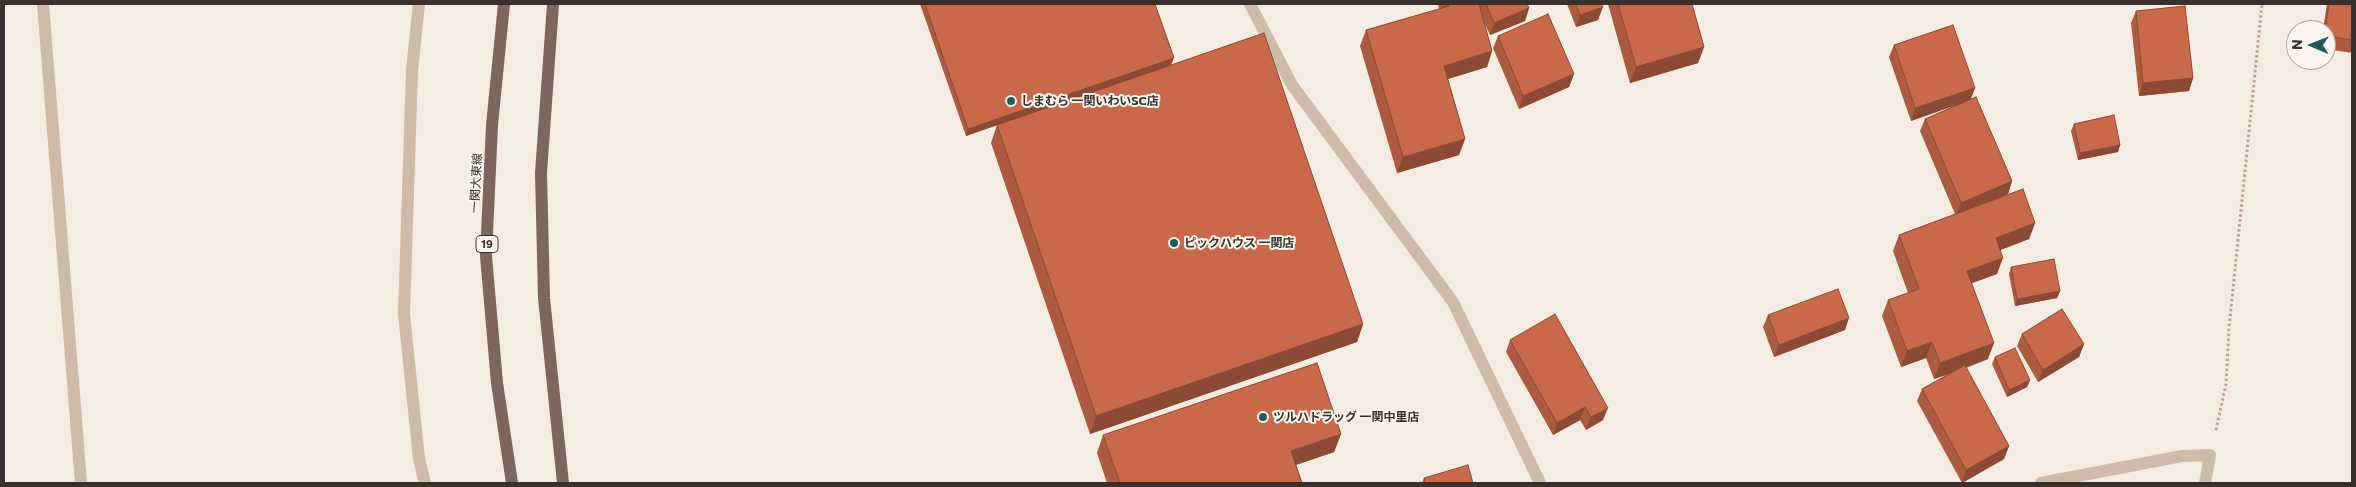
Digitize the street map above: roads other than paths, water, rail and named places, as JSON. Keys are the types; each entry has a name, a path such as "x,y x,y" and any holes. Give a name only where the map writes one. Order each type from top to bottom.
{"main road":[{"name":"一関大東線","path":"504,4 492,125 486,256 496,383 512,483"},
{"path":"553,4 541,173 544,298 563,483"}],"street":[{"path":"43,4 81,483"},
{"path":"419,4 412,70 404,314 419,458 425,483"},
{"path":"1250,4 1292,85 1454,302 1540,483"},
{"path":"2041,483 2182,456 2210,455 2205,483"}],"place":[{"name":"しまむら 一関いわいSC店","path":"1011,101"},
{"name":"ピックハウス 一関店","path":"1174,243"},
{"name":"ツルハドラッグ 一関中里店","path":"1263,417"}]}
